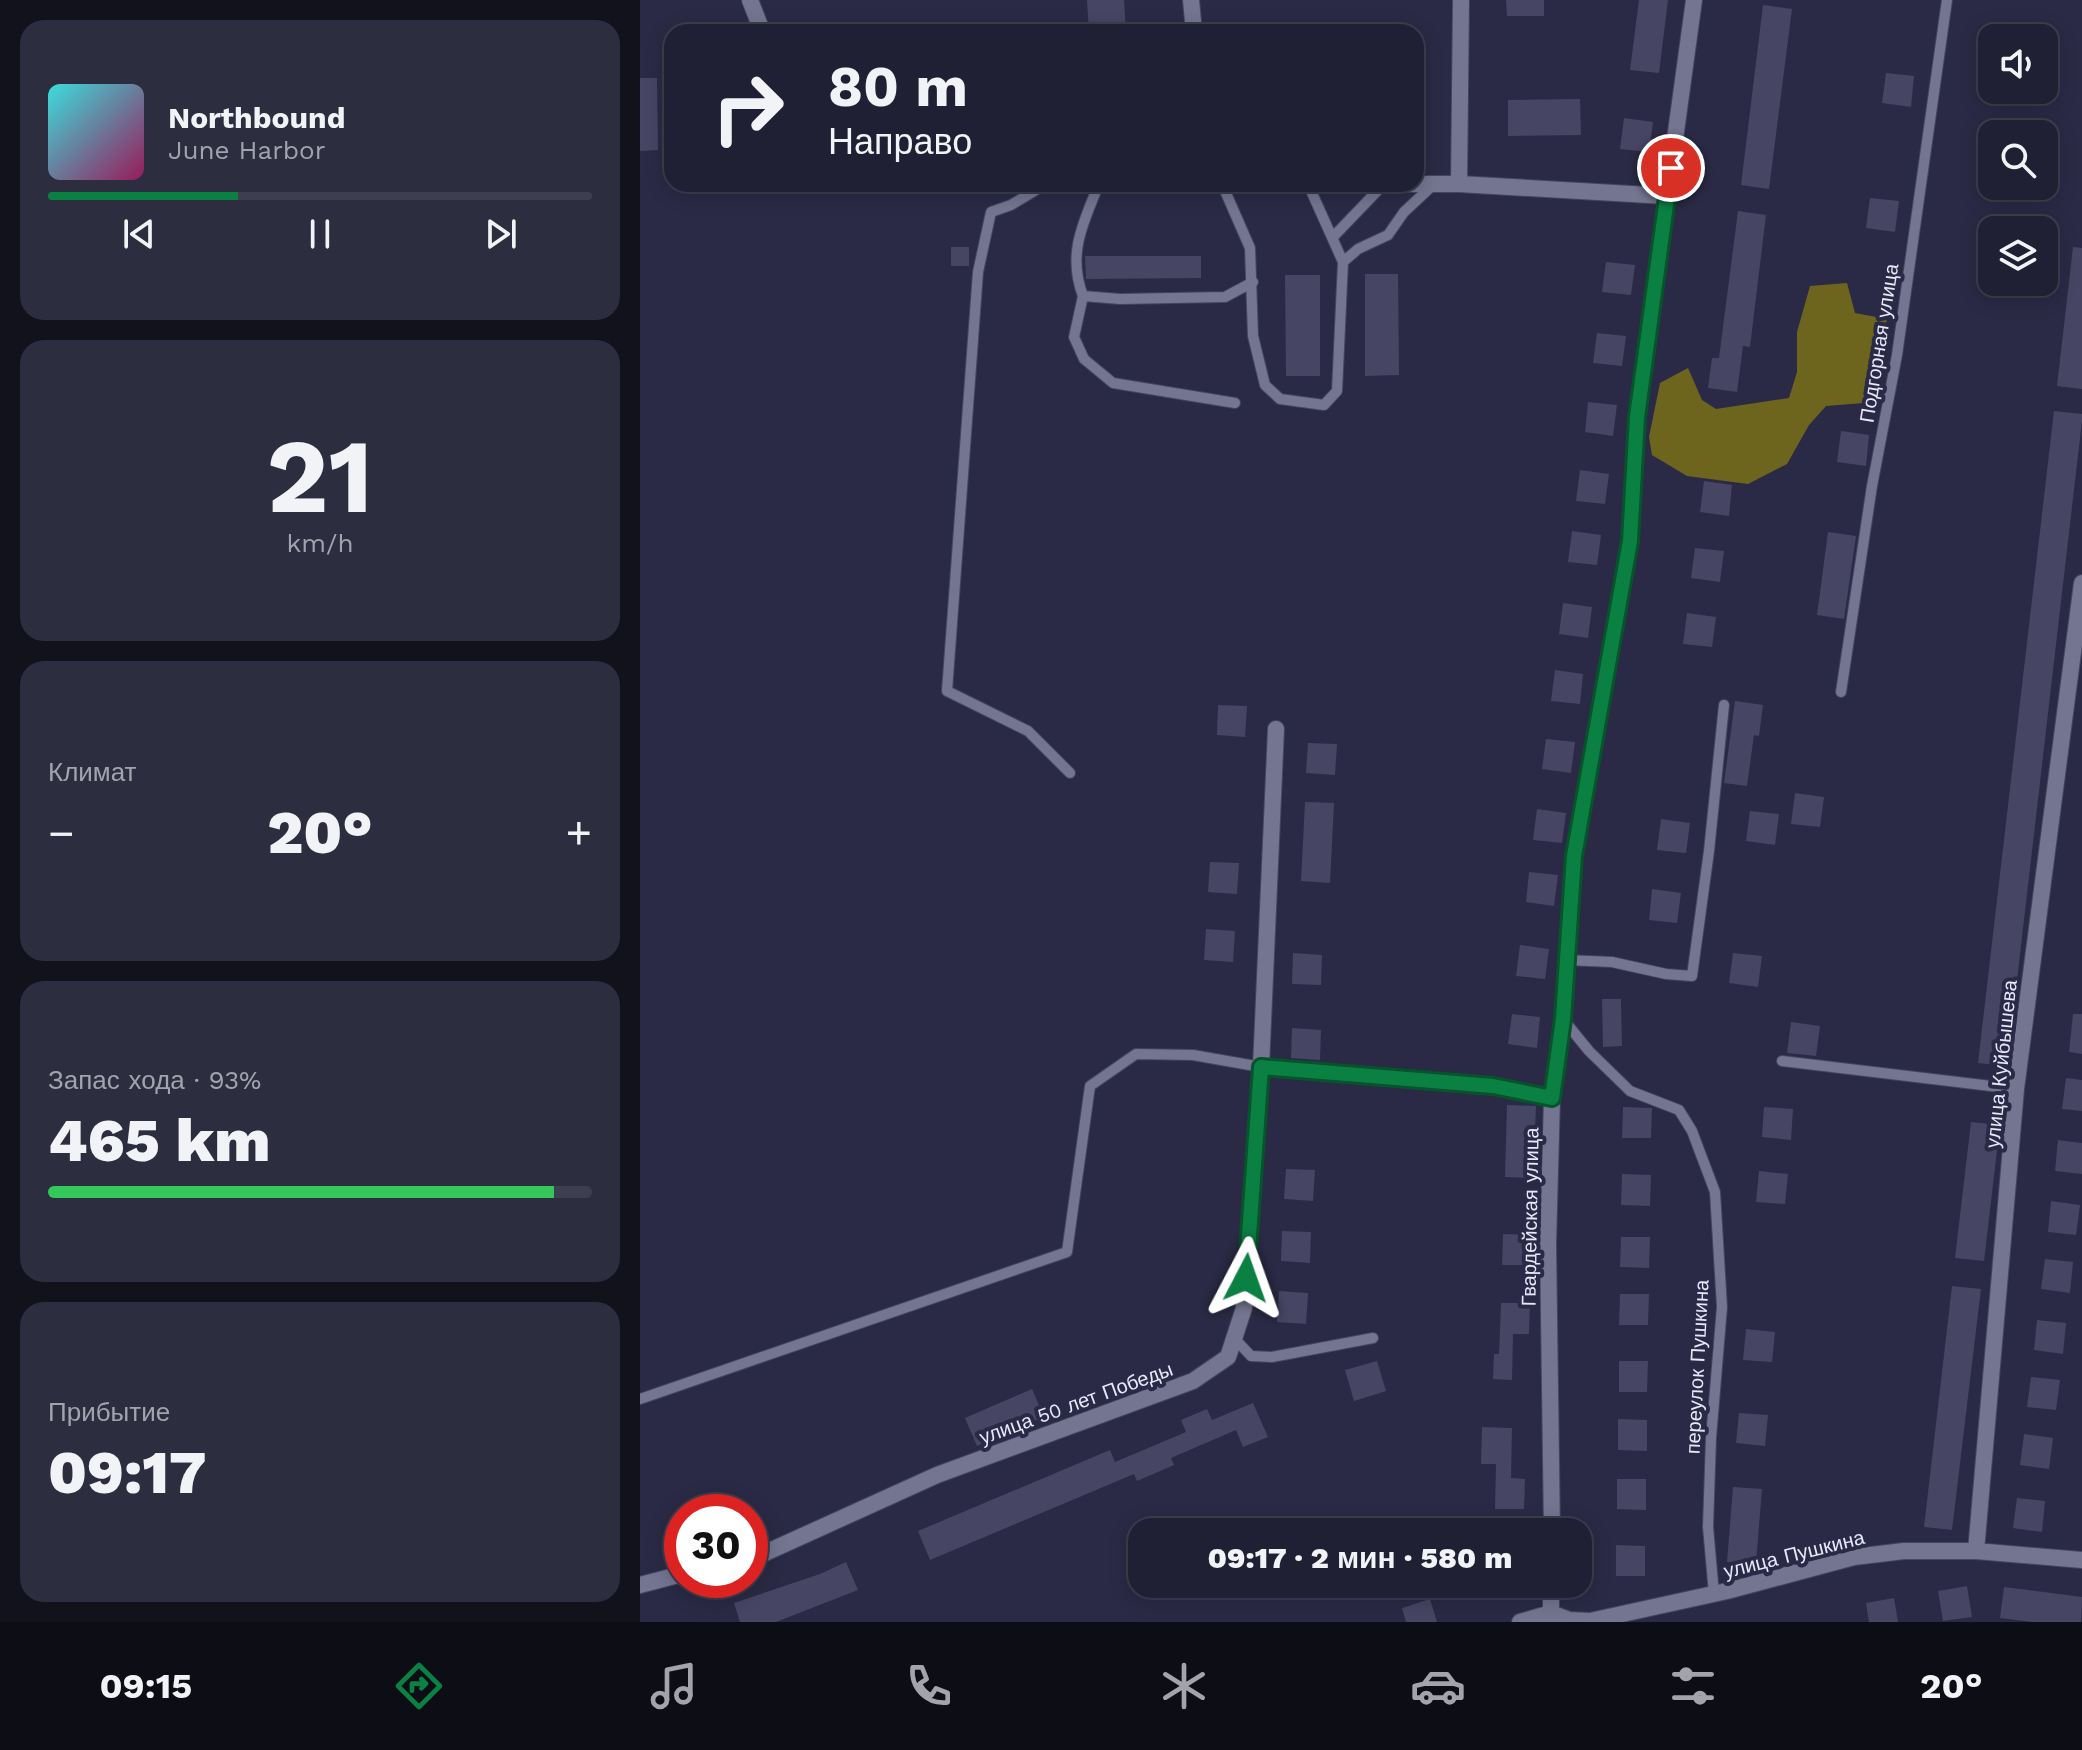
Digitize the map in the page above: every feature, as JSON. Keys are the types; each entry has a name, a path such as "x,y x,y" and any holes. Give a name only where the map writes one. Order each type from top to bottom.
{"street":[{"path":"750,0 759,24"},
{"path":"1191,0 1193,24"},
{"path":"1459,184 1461,0"},
{"name":"Гвардейская улица","path":"1552,1518 1548,1244 1552,1098 1563,1019 1574,856 1630,541 1637,417 1694,0"},
{"path":"1424,185 1459,184 1666,196"},
{"name":"улица Куйбышева","path":"1976,1551 2016,1089 2082,583"},
{"name":"улица 50 лет Победы","path":"768,1552 937,1475 1193,1381 1228,1357 1244,1308 1261,1067 1276,729"},
{"path":"1261,1067 1493,1086 1552,1098"},
{"name":"улица Пушкина","path":"1520,1622 1551,1613 1569,1620 1590,1621 1714,1594 1854,1557 1904,1551 1976,1551 2082,1560"},
{"path":"640,1585 664,1579"},
{"path":"1551,1598 1551,1613"}],"lane":[{"name":"Подгорная улица","path":"1841,692 1872,486 1897,355 1947,0"},
{"path":"1343,262 1358,249 1388,235 1404,212 1433,185"},
{"path":"1033,192 991,212 978,272 947,691 1028,731 1070,773"},
{"path":"1096,192 1079,231 1075,277 1083,296 1074,337 1084,359 1113,383 1235,403"},
{"path":"1226,192 1250,248 1253,336 1265,385 1280,399 1324,405 1337,391 1343,262 1312,192"},
{"path":"1333,237 1376,192"},
{"path":"1083,296 1120,299 1225,297 1253,282"},
{"path":"1566,960 1612,962 1666,974 1692,976 1724,705"},
{"name":"переулок Пушкина","path":"1563,1019 1589,1051 1630,1091 1679,1110 1692,1131 1715,1192 1722,1307 1711,1438 1708,1527 1714,1594"},
{"path":"640,1399 1067,1252 1090,1086 1136,1054 1193,1055 1261,1067"},
{"path":"1782,1061 2016,1089"},
{"path":"1234,1338 1251,1356 1272,1357 1373,1338"}],"shaded area":[{"path":"1847,283 1855,313 1887,319 1864,403 1826,406 1809,425 1787,464 1748,484 1687,476 1652,455 1649,437 1660,383 1688,368 1702,400 1716,409 1789,398 1797,372 1797,332 1810,286"}],"building":[{"path":"1087,0 1124,0 1126,24 1088,24"},
{"path":"1506,0 1544,0 1544,16 1507,16"},
{"path":"1639,0 1668,0 1659,73 1630,70"},
{"path":"1763,5 1792,9 1769,189 1741,185"},
{"path":"1886,73 1914,76 1911,107 1882,103"},
{"path":"640,78 657,78 658,150 640,151"},
{"path":"1580,99 1581,135 1508,136 1508,100"},
{"path":"1624,118 1653,122 1649,152 1620,149"},
{"path":"1870,198 1899,201 1895,232 1866,228"},
{"path":"1738,211 1766,215 1750,347 1743,346 1737,392 1708,388 1712,358 1719,358"},
{"path":"951,247 969,247 969,266 951,266"},
{"path":"2073,247 2082,248 2082,389 2057,386"},
{"path":"1085,256 1201,256 1201,278 1086,279"},
{"path":"1606,262 1635,265 1631,295 1602,292"},
{"path":"1365,274 1398,274 1399,375 1365,376"},
{"path":"1285,275 1320,275 1320,376 1286,376"},
{"path":"1597,333 1626,336 1622,366 1593,363"},
{"path":"1588,402 1617,405 1613,436 1585,432"},
{"path":"2054,411 2082,414 2082,421 2007,1066 1978,1063"},
{"path":"1841,431 1869,435 1866,466 1837,462"},
{"path":"1580,470 1609,474 1605,504 1576,501"},
{"path":"1704,481 1732,485 1729,516 1700,512"},
{"path":"1572,531 1601,535 1597,565 1568,562"},
{"path":"1828,532 1856,536 1844,619 1817,615"},
{"path":"1695,548 1724,551 1720,582 1691,578"},
{"path":"1563,603 1592,607 1588,638 1559,634"},
{"path":"1687,613 1716,617 1712,647 1683,644"},
{"path":"1555,670 1583,674 1580,704 1551,701"},
{"path":"1735,701 1763,705 1759,736 1754,735 1747,786 1724,783"},
{"path":"1218,705 1247,706 1245,737 1217,735"},
{"path":"1546,739 1575,742 1571,773 1542,769"},
{"path":"1308,743 1337,744 1335,775 1306,773"},
{"path":"1795,793 1824,797 1820,827 1791,824"},
{"path":"1305,802 1334,803 1330,883 1301,881"},
{"path":"1537,809 1566,813 1562,843 1533,840"},
{"path":"1750,811 1779,814 1775,845 1746,841"},
{"path":"1661,819 1690,823 1686,853 1657,850"},
{"path":"1210,862 1239,863 1237,894 1208,892"},
{"path":"1529,872 1558,875 1554,906 1526,902"},
{"path":"1652,889 1681,893 1677,923 1649,920"},
{"path":"1206,929 1235,931 1233,962 1204,960"},
{"path":"1520,945 1549,949 1545,979 1516,976"},
{"path":"1293,953 1322,955 1321,985 1292,984"},
{"path":"1733,953 1762,956 1758,987 1729,983"},
{"path":"1602,999 1621,999 1622,1046 1603,1047"},
{"path":"1512,1014 1540,1017 1537,1048 1508,1044"},
{"path":"2073,1014 2082,1014 2082,1054 2069,1052"},
{"path":"1791,1022 1820,1026 1816,1056 1787,1053"},
{"path":"1292,1028 1321,1030 1320,1060 1291,1058"},
{"path":"2066,1078 2082,1080 2082,1111 2062,1109"},
{"path":"1507,1105 1536,1106 1533,1178 1505,1177"},
{"path":"1623,1107 1652,1108 1651,1138 1622,1138"},
{"path":"1764,1107 1793,1109 1791,1140 1762,1137"},
{"path":"1971,1122 2000,1125 1984,1261 1955,1258"},
{"path":"2058,1140 2082,1143 2082,1174 2055,1171"},
{"path":"1286,1169 1315,1170 1313,1201 1284,1199"},
{"path":"1759,1171 1788,1174 1785,1204 1756,1202"},
{"path":"1622,1174 1651,1175 1650,1206 1621,1205"},
{"path":"2051,1201 2080,1205 2076,1235 2048,1232"},
{"path":"1282,1231 1311,1232 1310,1263 1281,1261"},
{"path":"1503,1234 1532,1235 1531,1265 1502,1265"},
{"path":"1621,1237 1650,1237 1649,1268 1620,1267"},
{"path":"2045,1259 2073,1262 2070,1293 2041,1289"},
{"path":"1952,1286 1981,1289 1952,1530 1924,1527"},
{"path":"1279,1291 1308,1293 1306,1324 1277,1322"},
{"path":"1620,1294 1649,1294 1648,1325 1619,1325"},
{"path":"1501,1303 1530,1303 1529,1334 1513,1334 1512,1380 1493,1379 1494,1354 1499,1354"},
{"path":"2037,1320 2066,1323 2063,1354 2034,1350"},
{"path":"1746,1329 1775,1332 1772,1362 1743,1360"},
{"path":"1377,1361 1386,1391 1354,1401 1345,1370"},
{"path":"1619,1361 1648,1361 1647,1392 1619,1392"},
{"path":"2031,1377 2060,1380 2056,1410 2027,1407"},
{"path":"1032,1389 1044,1417 977,1446 965,1418"},
{"path":"1253,1403 1268,1437 1243,1447 1236,1430 1171,1458 1174,1465 1137,1481 1134,1474 930,1560 918,1531 1110,1450 1115,1462 1186,1432 1181,1420 1207,1409 1212,1420"},
{"path":"1739,1413 1768,1415 1765,1446 1736,1443"},
{"path":"1618,1419 1647,1420 1647,1451 1618,1450"},
{"path":"1482,1427 1512,1428 1511,1478 1525,1479 1524,1509 1495,1509 1496,1464 1481,1464"},
{"path":"2024,1434 2053,1438 2049,1469 2020,1465"},
{"path":"1617,1479 1646,1479 1646,1510 1617,1509"},
{"path":"1733,1487 1762,1489 1756,1564 1727,1562"},
{"path":"2017,1498 2045,1501 2042,1532 2013,1528"},
{"path":"1616,1545 1645,1546 1645,1576 1616,1576"},
{"path":"846,1562 858,1590 776,1622 740,1622 734,1603 749,1598 768,1598 768,1592"},
{"path":"1967,1586 1972,1617 1943,1621 1938,1591"},
{"path":"2004,1587 2082,1597 2081,1622 2032,1622 2000,1618"},
{"path":"1894,1598 1898,1622 1869,1622 1866,1603"},
{"path":"1430,1599 1437,1622 1406,1622 1402,1608"}],"route":[{"path":"1246,1278 1261,1067 1493,1086 1552,1098 1563,1019 1574,856 1630,541 1637,417 1671,168"}]}
